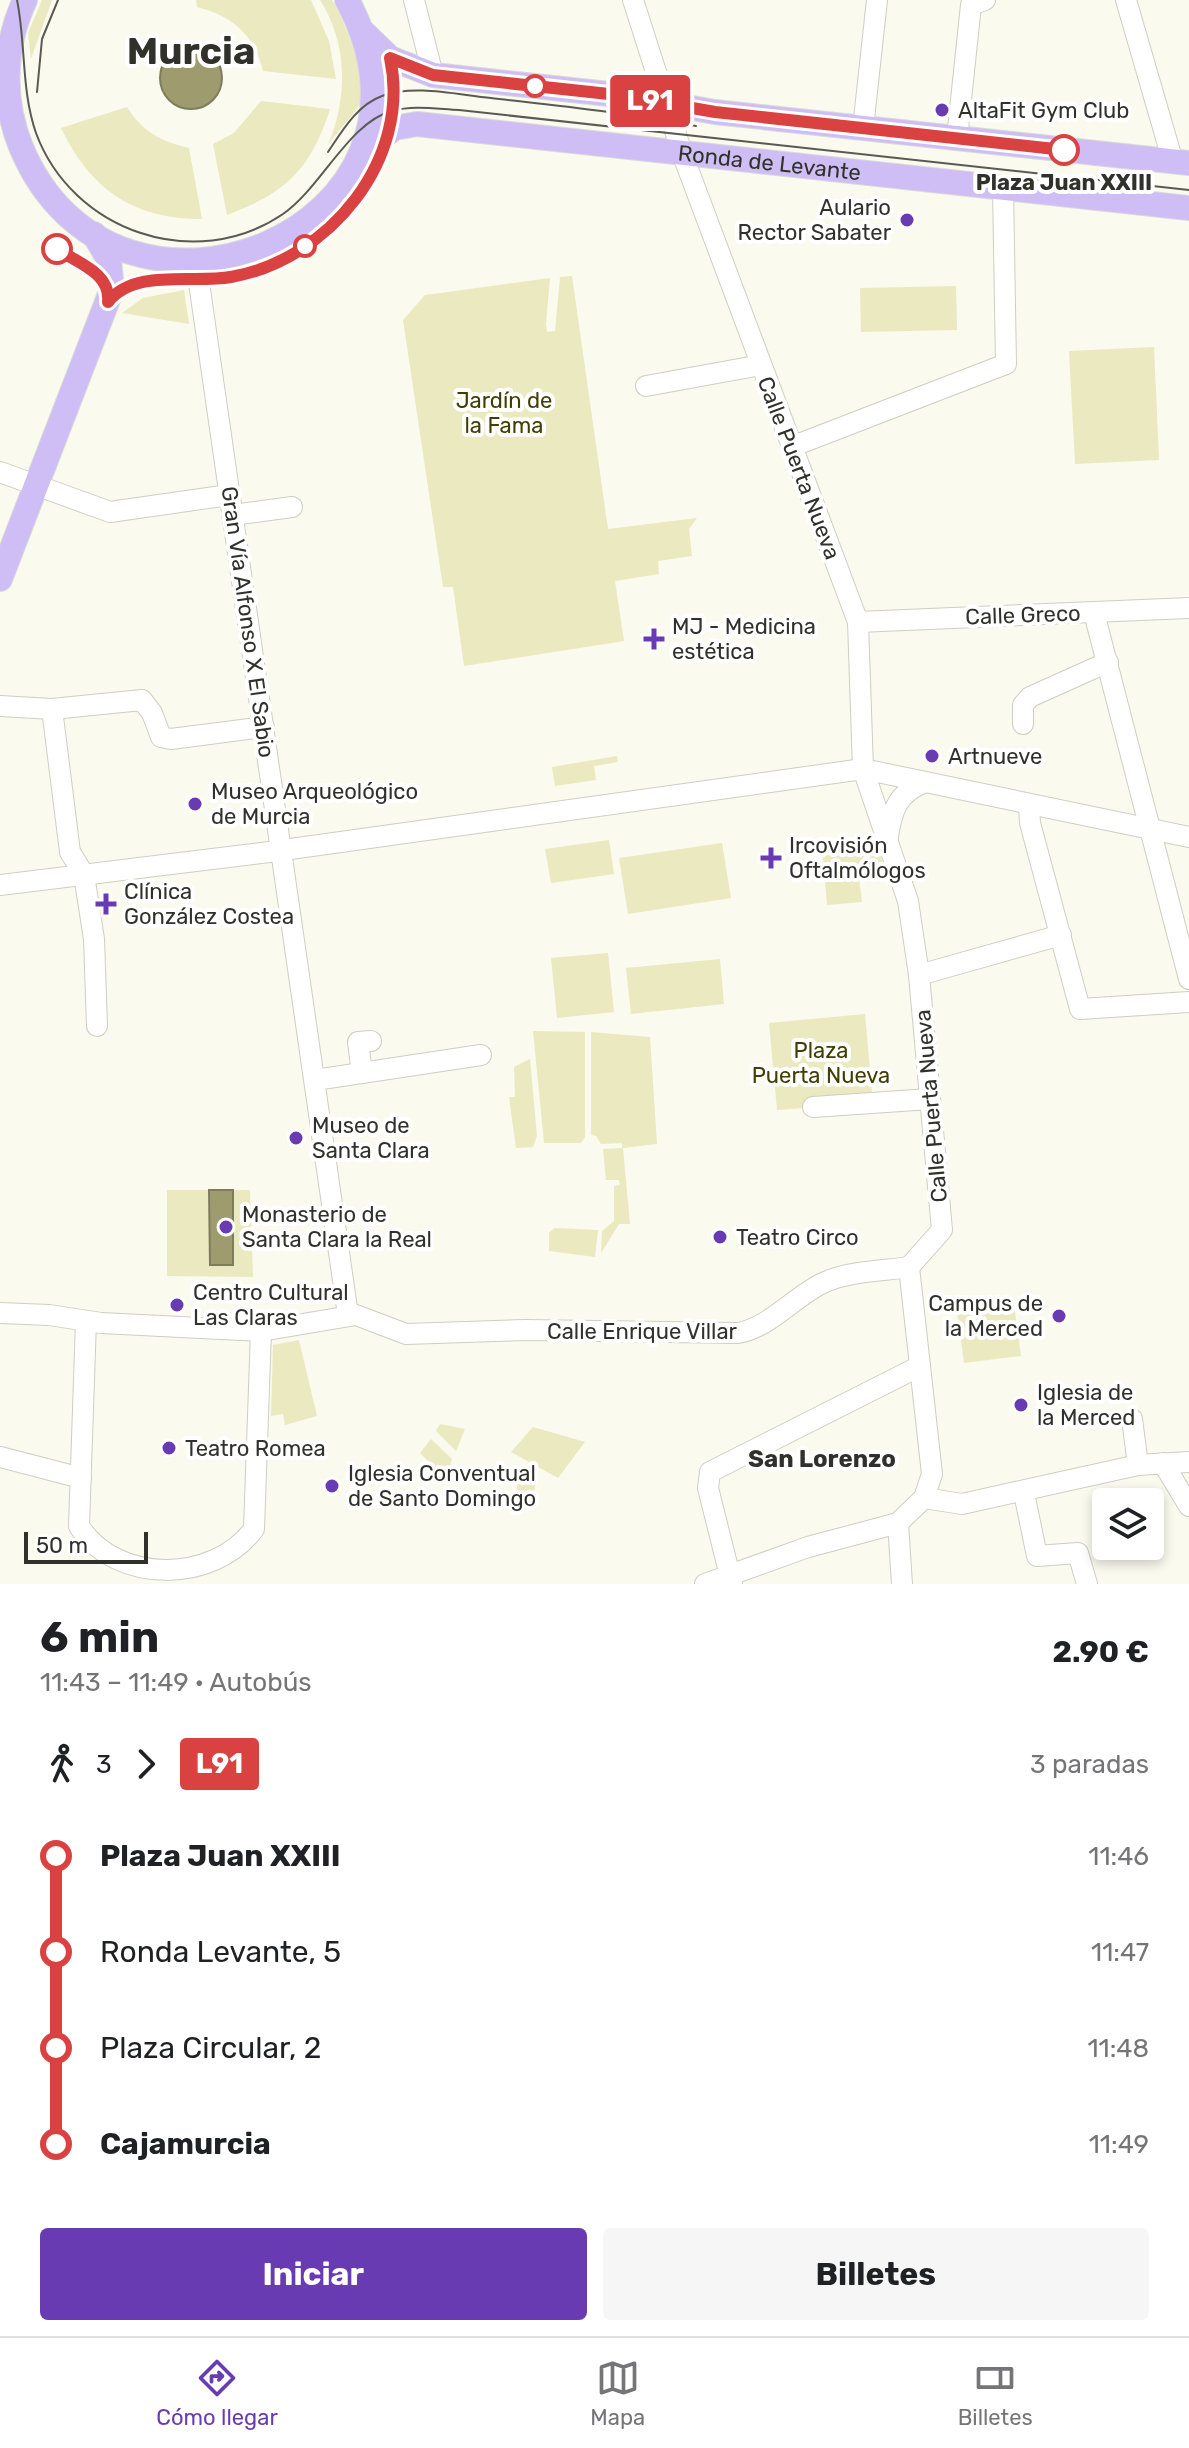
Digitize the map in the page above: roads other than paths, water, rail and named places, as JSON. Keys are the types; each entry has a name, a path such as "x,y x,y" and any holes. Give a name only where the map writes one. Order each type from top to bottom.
{"main road":[{"path":"3,0 9,55"},
{"path":"25,0 9,55 4,103 30,165 57,203 94,234 138,253 196,262 241,255 292,232 334,193 361,154 370,128 375,94 370,55 347,0"},
{"name":"Ronda de Levante","path":"362,31 390,58 433,75 618,95 863,128 1181,162"},
{"name":"Ronda de Levante","path":"361,154 389,131 417,124 1189,208"},
{"path":"0,157 30,165"},
{"path":"0,579 112,289 109,260 94,234"}],"street":[{"path":"414,0 433,75"},
{"name":"Calle Puerta Nueva","path":"633,0 682,153 858,622 863,769 908,901 919,975 942,1230 909,1267"},
{"path":"863,128 877,0"},
{"path":"957,138 971,5 985,0"},
{"path":"1126,0 1181,162"},
{"path":"791,447 1006,364 1003,188"},
{"name":"Gran Vía Alfonso X El Sabio","path":"196,262 348,1315"},
{"path":"646,386 761,365"},
{"path":"0,472 110,512 231,505 292,507"},
{"name":"Calle Greco","path":"858,622 1189,608"},
{"path":"1094,613 1189,979"},
{"path":"1023,724 1023,705 1030,697 1108,662"},
{"path":"0,706 52,709 142,700 152,713 161,737 171,739 264,727"},
{"path":"52,709 70,852 84,875 96,954 97,1026"},
{"path":"0,885 282,850 863,769 1189,837"},
{"path":"888,842 895,805 903,793 925,782"},
{"path":"1029,805 1030,823 1080,1009 1189,1002"},
{"path":"919,975 1061,935"},
{"path":"362,1073 358,1042 371,1041"},
{"path":"315,1080 481,1055"},
{"path":"813,1107 930,1099"},
{"path":"705,1584 731,1580 808,1547 898,1523 924,1498 931,1482 933,1464 909,1267"},
{"name":"Calle Enrique Villar","path":"348,1315 364,1317 406,1334 517,1330 738,1333 754,1328 795,1299 831,1279 909,1267"},
{"path":"0,1313 261,1331 348,1315"},
{"path":"86,1321 79,1526 98,1552 118,1564 145,1572 198,1569 224,1560 254,1529 261,1331"},
{"path":"731,1580 708,1477 713,1469 920,1366"},
{"path":"1132,1419 1138,1465"},
{"path":"0,1457 81,1478"},
{"path":"924,1498 962,1504 1024,1493 1138,1465 1189,1462"},
{"path":"1163,1463 1189,1506"},
{"path":"1024,1493 1037,1556 1078,1553 1087,1584"},
{"path":"898,1523 902,1584"}],"tram line":[{"path":"17,0 31,117 53,167 77,195 107,218 140,233 176,241 212,240 249,232 283,214 297,203 362,128 392,111 408,108 459,110 1189,190"},
{"path":"37,92 42,39 58,0"},
{"path":"328,152 365,106 382,96 408,91 436,91 568,107 696,126"}],"place":[{"name":"AltaFit Gym Club","path":"942,110"},
{"name":"Plaza Juan XXIII","path":"1064,150"},
{"name":"Aulario Rector Sabater","path":"907,220"},
{"name":"MJ - Medicina estética","path":"654,639"},
{"name":"Artnueve","path":"932,756"},
{"name":"Museo Arqueológico de Murcia","path":"195,804"},
{"name":"Ircovisión Oftalmólogos","path":"771,858"},
{"name":"Clínica González Costea","path":"106,904"},
{"name":"Museo de Santa Clara","path":"296,1138"},
{"name":"Monasterio de Santa Clara la Real","path":"226,1227"},
{"name":"Teatro Circo","path":"720,1237"},
{"name":"Centro Cultural Las Claras","path":"177,1305"},
{"name":"Campus de la Merced","path":"1059,1316"},
{"name":"Iglesia de la Merced","path":"1021,1405"},
{"name":"Teatro Romea","path":"169,1448"},
{"name":"Iglesia Conventual de Santo Domingo","path":"332,1486"}],"district":[{"name":"Murcia","path":"191,51"},
{"name":"San Lorenzo","path":"822,1459"}],"park label":[{"name":"Jardín de la Fama","path":"504,412"},
{"name":"Plaza Puerta Nueva","path":"821,1062"}]}
